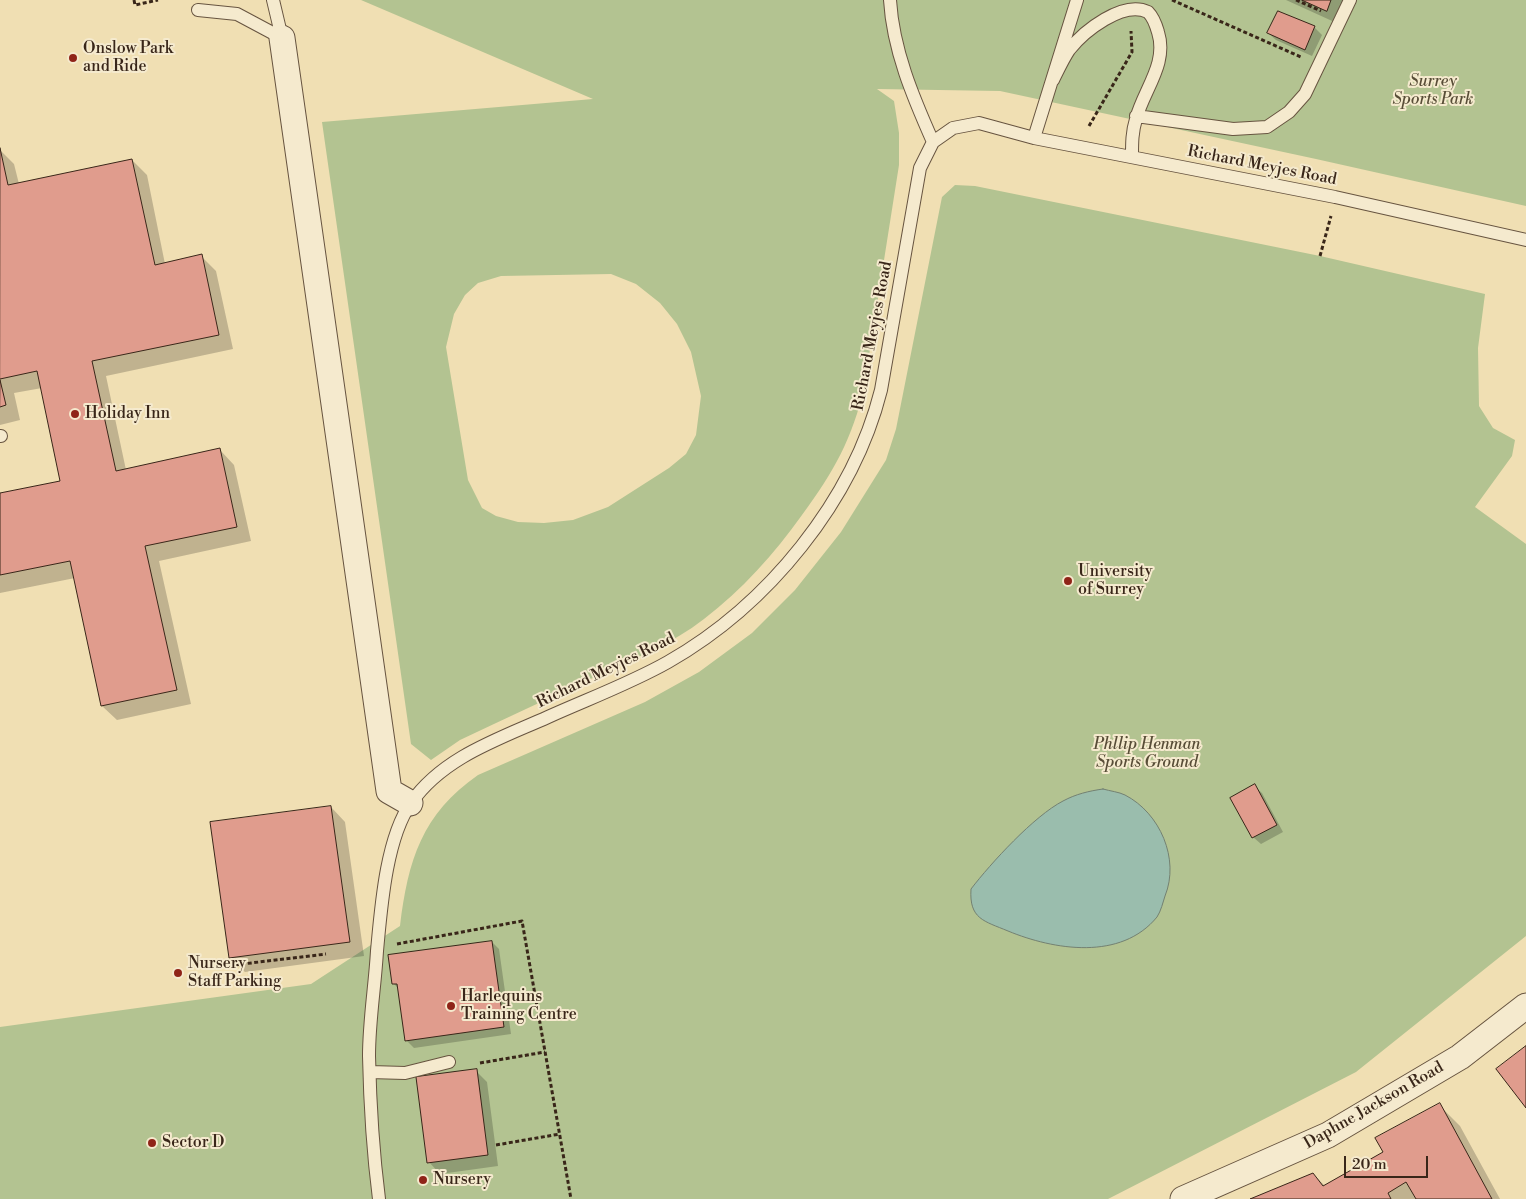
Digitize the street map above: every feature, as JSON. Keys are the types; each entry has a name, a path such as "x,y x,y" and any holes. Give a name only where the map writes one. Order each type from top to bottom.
{"street":[{"path":"282,38 389,791 410,804"},
{"name":"Daphne Jackson Road","path":"1183,1199 1328,1135 1460,1057 1526,1006"}],"lane":[{"path":"273,0 282,38"},
{"path":"890,0 900,55 918,107 933,142"},
{"path":"1034,138 1077,0"},
{"path":"1136,116 1234,128 1267,128 1289,112 1304,94 1350,0"},
{"path":"1053,80 1070,50 1087,31 1112,11 1126,6 1136,6 1148,12 1152,17 1161,41 1160,62 1136,116 1131,136 1132,156"},
{"path":"198,10 237,14 282,38"},
{"name":"Richard Meyjes Road","path":"379,1199 370,1072 381,899 394,841 410,804 434,777 464,755 668,662 715,632 759,595 794,556 825,513 860,456 873,424 881,390 920,168 933,142 953,128 979,123 1034,138 1335,197 1526,240"},
{"path":"370,1072 404,1073 449,1062"},
{"name":"Richard Meyjes Road","path":"377,1179 384,1199"}],"path":[{"path":"134,0 135,5 158,0"},
{"path":"1172,0 1304,59"},
{"path":"1296,0 1326,13"},
{"path":"1089,126 1132,52 1130,30"},
{"path":"1320,256 1332,213"},
{"path":"387,945 522,921 571,1199"},
{"path":"209,968 326,954"},
{"path":"480,1063 545,1052"},
{"path":"496,1145 560,1134"}],"green space":[{"name":"Surrey Sports Park","path":"361,0 1526,0 1526,206 1000,91 877,89 894,101 899,133 899,165 864,387 848,439 813,500 757,571 718,608 692,628 652,651 460,740 431,760 411,744 322,122 593,99","holes":["611,274 636,284 660,303 677,324 691,352 701,396 696,435 686,454 669,468 608,507 573,520 544,523 518,522 496,516 482,508 468,480 446,347 454,314 465,295 478,283 501,276"]},
{"name":"Phllip Henman Sports Ground","path":"955,185 975,186 1320,256 1485,294 1478,348 1479,406 1493,428 1515,440 1512,456 1475,507 1526,544 1526,936 1356,1072 1108,1199 0,1199 0,1027 311,984 400,926 408,880 421,840 443,806 459,790 478,775 645,702 699,672 752,633 795,590 841,532 886,460 896,429 942,197"}],"shaded area":[{"path":"1103,789 1123,794 1137,803 1148,813 1164,838 1170,867 1169,882 1157,917 1142,931 1125,940 1106,946 1086,948 1066,947 1026,938 980,918 973,907 971,889 1001,854 1039,817 1052,808 1073,796"}],"building":[{"path":"1302,0 1331,0 1327,11"},
{"path":"1278,11 1315,26 1305,50 1267,33"},
{"name":"Holiday Inn","path":"0,148 8,185 132,159 155,265 202,254 219,335 92,361 116,471 220,448 237,527 145,546 177,690 101,706 70,561 0,575 0,493 60,481 37,371 0,379"},
{"path":"0,380 6,405 0,407"},
{"path":"1255,784 1277,825 1252,838 1230,798"},
{"path":"331,806 350,942 229,958 210,822"},
{"name":"Harlequins Training Centre","path":"492,941 504,1027 405,1041 397,984 392,984 388,955"},
{"path":"1526,1046 1526,1108 1496,1069"},
{"path":"477,1069 488,1155 427,1163 416,1077"},
{"path":"1440,1103 1492,1199 1416,1199 1406,1182 1388,1193 1391,1199 1250,1199 1313,1173 1323,1186 1383,1152 1375,1138"}],"place":[{"name":"Onslow Park and Ride","path":"73,58"},
{"name":"Holiday Inn","path":"75,414"},
{"name":"University of Surrey","path":"1068,581"},
{"name":"Nursery Staff Parking","path":"178,973"},
{"name":"Harlequins Training Centre","path":"451,1006"},
{"name":"Sector D","path":"152,1143"},
{"name":"Nursery","path":"423,1180"}]}
